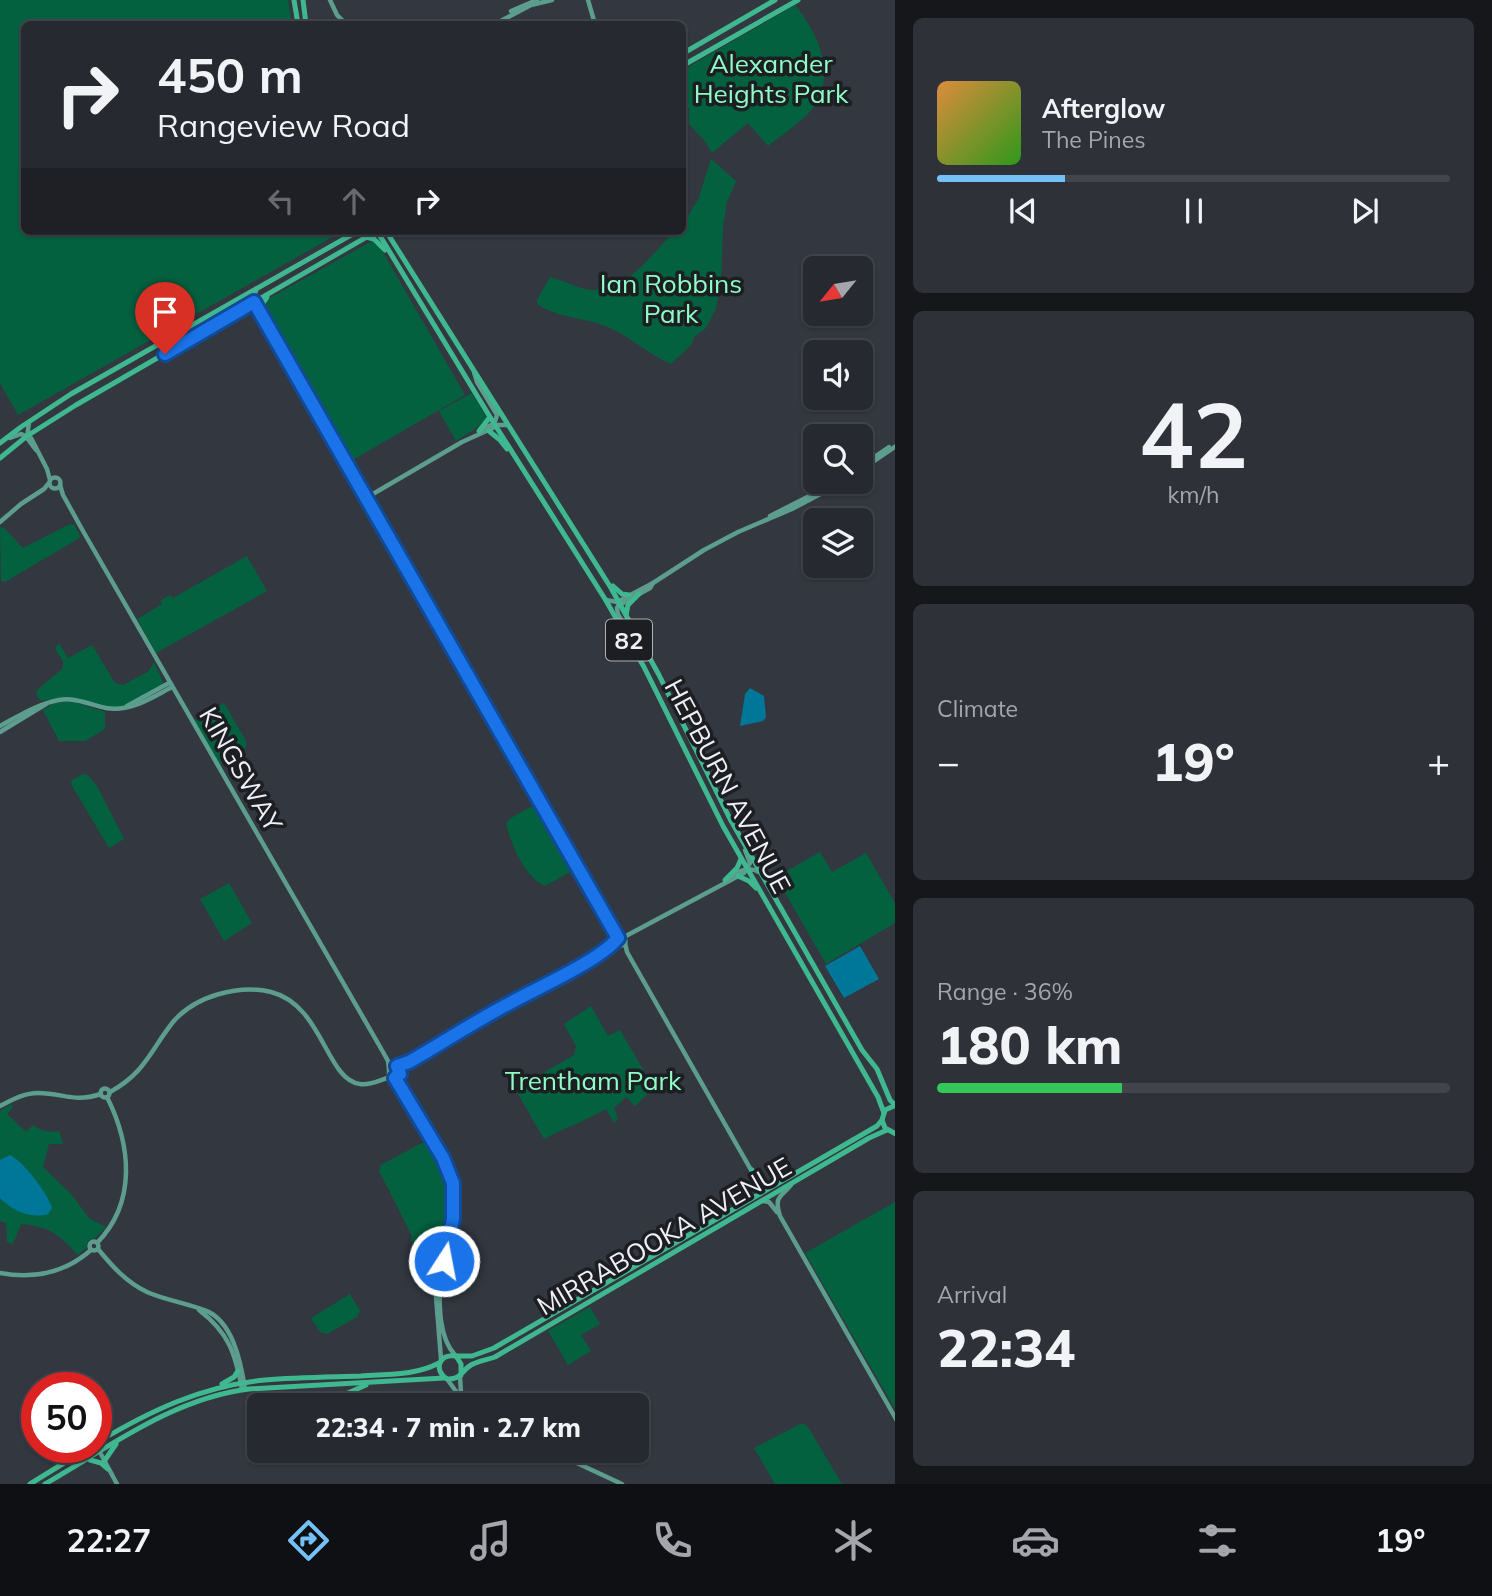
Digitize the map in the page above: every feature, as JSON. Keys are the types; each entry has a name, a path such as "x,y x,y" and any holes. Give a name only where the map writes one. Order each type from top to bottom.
{"main road":[{"path":"295,0 298,21"},
{"path":"303,0 306,21"},
{"path":"686,52 775,0"},
{"path":"686,64 798,0"},
{"path":"1,442 71,394 350,235"},
{"path":"0,458 49,422 370,235"},
{"name":"HEPBURN AVENUE","path":"379,235 638,656 712,806 878,1097 883,1117"},
{"name":"HEPBURN AVENUE","path":"388,235 619,603 659,675 735,827 862,1050 881,1076 886,1092 895,1105"},
{"path":"391,235 392,242"},
{"path":"366,237 374,239 390,254"},
{"path":"259,309 275,290"},
{"path":"477,433 490,417"},
{"path":"489,431 500,440 526,474"},
{"path":"590,555 601,566 616,590 629,595"},
{"path":"625,615 628,605 639,594"},
{"path":"724,881 737,868 741,859"},
{"path":"738,876 750,881 766,902"},
{"name":"82","path":"887,1130 883,1117 888,1108 895,1105"},
{"name":"MIRRABOOKA AVENUE","path":"455,1355 472,1356 494,1348 877,1126 883,1117"},
{"path":"887,1130 895,1133"},
{"name":"MIRRABOOKA AVENUE","path":"460,1376 470,1366 495,1357 887,1130"},
{"path":"752,1170 764,1182 773,1185"},
{"path":"763,1191 772,1193 791,1185"},
{"path":"112,1444 184,1406 243,1386 252,1381 418,1372 449,1355 455,1355 461,1364 460,1376 454,1380 445,1379 243,1386 213,1388"},
{"path":"440,1361 439,1371 445,1379"},
{"path":"112,1438 166,1406 234,1377 240,1370"},
{"path":"348,1393 358,1387 379,1382"},
{"path":"106,1464 118,1442"},
{"path":"30,1484 68,1463"},
{"path":"45,1484 81,1463"}],"street":[{"path":"328,0 342,21"},
{"path":"494,21 537,0"},
{"path":"501,21 531,5 552,0"},
{"path":"589,0 595,21"},
{"path":"257,287 254,302 266,324 763,1191"},
{"path":"231,302 254,302 266,324"},
{"path":"474,372 497,415 495,424 489,431 477,433"},
{"path":"1,442 16,435 27,436 29,422"},
{"path":"33,441 49,422"},
{"path":"366,498 477,433 495,424 506,425"},
{"name":"KINGSWAY","path":"27,436 33,441 54,484 63,495 443,1158 453,1183 453,1219 440,1275"},
{"name":"KINGSWAY","path":"27,436 29,443 37,451"},
{"path":"873,460 895,444"},
{"path":"0,522 21,504 54,484"},
{"path":"704,550 738,529 814,494"},
{"path":"638,656 639,653 618,614 619,603 704,550 820,494"},
{"path":"605,600 619,603 650,588 653,583"},
{"path":"0,732 47,704 61,699 79,700 108,709 123,708 139,705 170,685"},
{"path":"0,726 39,705 47,704"},
{"path":"724,881 738,876 750,865 735,827"},
{"path":"0,1106 23,1095 39,1093 76,1100 101,1094 109,1095 134,1077 179,1016 213,996 240,990 268,991 293,1002 312,1023 346,1078 363,1085 380,1080 724,881 747,869 761,873"},
{"path":"0,1273 36,1276 53,1272 75,1262 90,1250 94,1251 110,1227 120,1210 127,1178 127,1157 109,1095"},
{"path":"780,1216 778,1197 791,1185"},
{"path":"764,1201 769,1202 780,1216 895,1419"},
{"path":"97,1246 127,1281 148,1292 197,1308 222,1331 240,1370 243,1386"},
{"path":"438,1284 443,1280 440,1275 433,1277 438,1284 443,1332 455,1355"},
{"path":"438,1284 440,1361"},
{"path":"240,1370 252,1381"},
{"path":"460,1376 461,1393"},
{"path":"445,1379 457,1393"},
{"path":"574,1463 620,1484"},
{"path":"106,1464 117,1484"}],"green space":[{"path":"0,0 288,0 292,21 21,21 21,235 336,235 18,415 0,383"},
{"name":"Alexander Heights Park","path":"795,5 818,44 823,59 823,88 807,115 768,146 748,123 712,153 689,124 686,68"},
{"name":"Ian Robbins Park","path":"711,159 736,181 727,202 723,228 721,283 716,308 706,328 694,337 691,345 671,364 614,330 553,312 537,304 550,277 592,290 605,289 628,278 671,235 686,235 686,219 698,200"},
{"path":"372,241 380,247 465,395 349,462 263,311 268,299"},
{"path":"472,393 487,418 456,441 439,411"},
{"path":"70,524 74,525 81,537 5,582 1,581 0,527 23,548"},
{"path":"247,556 267,591 156,653 137,619 162,604 160,601 170,595 173,598"},
{"path":"59,643 68,658 92,645 115,683 123,685 149,671 154,662 163,682 161,686 123,708 108,709 71,697 41,701 36,694 37,690 63,668 63,661 55,649"},
{"path":"71,701 105,712 105,729 85,741 59,741 43,710 54,703"},
{"path":"224,703 246,741 246,746 238,758 219,764 194,721"},
{"path":"83,774 88,775 97,786 124,839 109,848 71,784 72,780"},
{"path":"534,805 540,805 575,865 574,870 545,886 525,868 511,841 506,824 509,819"},
{"path":"820,852 832,872 866,853 895,903 895,923 826,964 776,877"},
{"path":"229,883 252,923 224,941 200,899"},
{"name":"Trentham Park","path":"591,1006 608,1036 620,1030 644,1071 640,1075 653,1089 635,1106 626,1097 614,1108 618,1119 614,1123 606,1109 544,1139 515,1089 574,1055 576,1046 564,1024"},
{"path":"11,1104 13,1107 7,1114 26,1132 33,1125 45,1131 59,1131 63,1144 49,1144 43,1167 72,1195 89,1218 106,1227 88,1241 86,1248 78,1255 53,1233 31,1225 21,1224 13,1244 7,1242 6,1223 0,1221 0,1111"},
{"path":"429,1139 445,1174 449,1196 444,1259 438,1272 431,1274 411,1241 412,1236 379,1171 381,1165"},
{"path":"895,1202 895,1409 805,1253"},
{"path":"350,1294 360,1311 357,1317 327,1334 320,1332 311,1318"},
{"path":"590,1307 600,1324 581,1335 591,1351 568,1365 548,1331"},
{"path":"802,1423 808,1427 842,1484 775,1484 754,1448"}],"water":[{"path":"750,688 764,696 766,717 763,721 740,726 745,694"},
{"path":"860,946 879,979 844,998 825,966"},
{"path":"10,1155 28,1171 46,1195 52,1208 48,1214 22,1213 0,1198 0,1160"}],"route":[{"path":"165,354 254,302 261,319 618,938 607,949 589,960 523,998 514,1000 409,1062 397,1066 400,1074 395,1078 443,1158 453,1183 453,1219 444,1261"}]}
